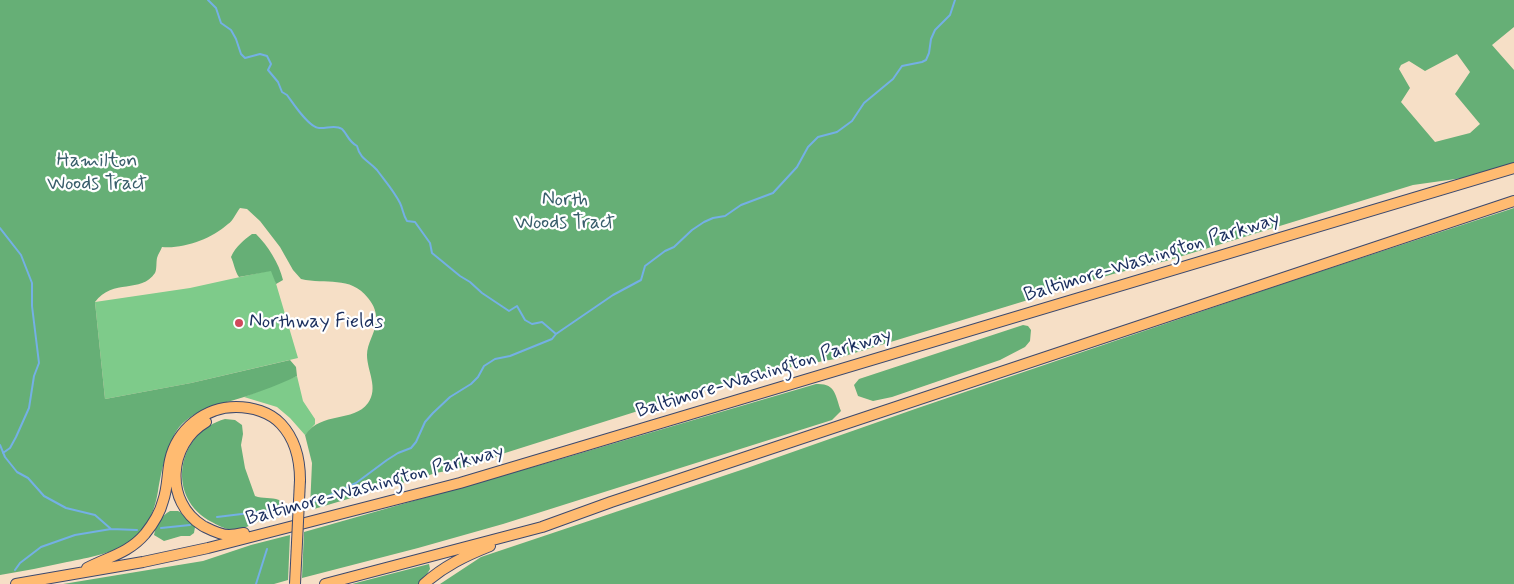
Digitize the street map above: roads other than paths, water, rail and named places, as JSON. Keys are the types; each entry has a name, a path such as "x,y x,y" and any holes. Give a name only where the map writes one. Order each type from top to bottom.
{"highway":[{"name":"Baltimore-Washington Parkway","path":"16,584 208,548 460,484 1514,168"},
{"path":"424,584 464,556 630,495 1514,201"},
{"path":"74,574 126,550 144,534 158,514 163,502 170,460 176,441 190,425 218,408 244,407 259,410 281,423 297,454 300,480 295,584"},
{"path":"283,529 230,535 208,529 192,517 181,501 177,490 175,472 179,453 189,436 203,423 222,415 239,413 258,417 276,428 293,444"},
{"path":"325,584 542,527"}],"waterway":[{"path":"208,0 216,8 221,23 231,30 241,54 245,58 260,54 267,56 271,64 268,70 278,82 282,92 287,95 306,120 315,127 336,127 344,131 357,146 363,157 377,170 392,190 400,203 407,221 415,222 430,243 432,253 482,293 509,311 517,306 525,320 532,324 542,322 556,334"},
{"path":"303,505 322,499 356,483 387,460 411,448 416,442 425,422 433,413 450,397 471,384 478,377 484,366 495,359 510,356 552,339 556,334 613,295 641,280 645,266 665,251 674,247 692,230 704,222 725,216 741,205 773,193 797,167 808,147 818,137 837,132 852,121 864,103 893,79 902,66 926,60 935,30 950,15 955,0"},
{"path":"0,228 21,255 32,283 32,306 39,363 34,376 29,408 10,448 3,453"},
{"path":"0,445 5,457 17,472 28,478 44,496 66,508 95,515 111,529"},
{"path":"278,517 283,509 296,506"},
{"path":"217,517 283,509"},
{"path":"161,528 190,525"},
{"path":"15,570 20,563 41,547 75,535 111,529 137,530"},
{"path":"256,584 267,549"}],"place":[{"name":"Northway Fields","path":"239,323"}],"park label":[{"name":"Hamilton Woods Tract","path":"97,174"},
{"name":"North Woods Tract","path":"565,212"}]}
